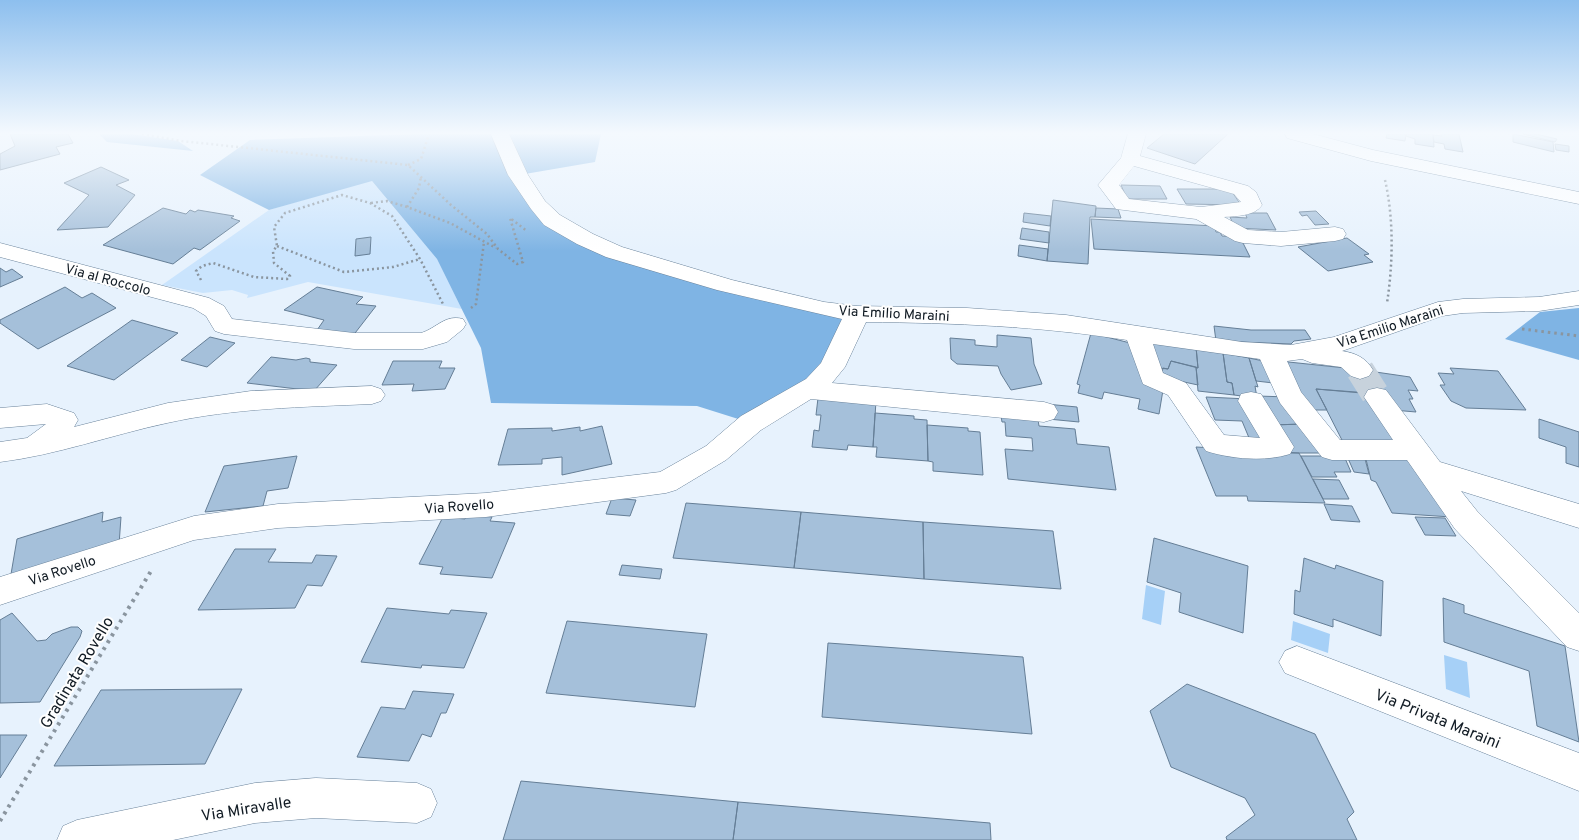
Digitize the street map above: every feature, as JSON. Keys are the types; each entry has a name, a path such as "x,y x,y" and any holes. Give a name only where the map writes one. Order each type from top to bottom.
{"street":[{"name":"Via Emilio Maraini","path":"517,173 538,205 552,220 585,239 614,252 724,285 824,309 857,314 977,317 1066,324 1242,350 1281,352 1354,365"},
{"path":"1118,173 1108,185 1123,205 1201,213 1242,209 1252,205 1249,196 1240,190 1180,173"},
{"path":"1459,173 1579,198"},
{"path":"1201,213 1243,236 1281,239 1335,234"},
{"name":"Via al Roccolo","path":"0,250 208,307"},
{"name":"Via Emilio Maraini","path":"1281,352 1337,344 1438,309 1464,306 1538,304 1579,298"},
{"path":"208,307 224,326 354,341 423,341 438,336 454,324"},
{"name":"Via Rovello","path":"0,591 194,528 278,516 486,505 666,482 716,454 751,422 808,390 832,367 857,314"},
{"path":"1137,334 1152,378 1177,389 1216,444 1258,448 1280,447 1251,401"},
{"path":"1281,352 1289,396 1332,450 1423,460 1579,516"},
{"path":"808,390 1044,412"},
{"path":"0,452 33,447 168,413 251,400 372,395"},
{"path":"1378,397 1466,520 1579,636"},
{"path":"0,418 47,414 64,420 54,434 33,447"},
{"name":"Via Privata Maraini","path":"1297,662 1579,772"},
{"name":"Via Miravalle","path":"77,840 255,804 316,798 417,803"}],"path":[{"path":"418,173 450,205 487,234 498,250"},
{"path":"1381,173 1386,182 1388,194 1390,290 1384,318 1374,322 1381,330"},
{"path":"407,207 419,188 421,176"},
{"path":"208,307 212,292 204,285 196,270 201,265 209,262 217,263 243,274 280,280 288,279 290,276 274,263 273,251 277,246 274,227 285,213 342,195 370,203 392,216 420,258 454,324 476,304 484,242"},
{"path":"370,203 387,201 450,223 498,250 517,264 523,262 510,218 526,231"},
{"path":"277,246 344,272 393,267 420,258"},
{"name":"Gradinata Rovello","path":"0,821 172,535"}],"shaded area":[{"path":"203,173 530,173 519,175 538,205 614,252 857,314 832,367 751,423 697,406 491,403 481,348 437,259 372,181 269,210 200,175"},
{"path":"371,180 437,259 462,309 308,282 247,298 248,295 232,290 203,293 162,285 269,210"},
{"path":"1579,308 1579,360 1505,339 1540,312"},
{"path":"1146,585 1165,591 1161,625 1142,619"},
{"path":"1293,621 1330,634 1328,653 1291,640"},
{"path":"1444,655 1467,662 1470,698 1446,689"}],"building":[{"path":"87,173 114,173 129,180 116,185 135,195 108,227 57,230 89,195 64,183"},
{"path":"1121,185 1160,186 1167,199 1127,199"},
{"path":"1177,189 1230,189 1241,205 1186,204"},
{"path":"1053,200 1096,206 1095,217 1090,217 1088,264 1047,261"},
{"path":"163,208 186,214 190,210 195,212 198,210 234,216 231,218 240,221 200,250 194,248 173,264 103,245"},
{"path":"1096,208 1118,209 1121,218 1095,217"},
{"path":"1316,211 1329,224 1315,225 1307,215 1302,216 1299,212"},
{"path":"1024,213 1051,216 1050,226 1023,222"},
{"path":"1245,213 1267,213 1276,230 1235,228 1230,217 1247,218"},
{"path":"1091,219 1214,226 1216,232 1220,232 1222,236 1240,237 1250,257 1094,249"},
{"path":"1022,228 1049,232 1049,243 1020,239"},
{"path":"371,237 370,254 355,256 356,239"},
{"path":"1347,238 1369,254 1364,255 1373,262 1328,271 1298,247"},
{"path":"1019,245 1048,249 1047,261 1018,256"},
{"path":"0,268 6,272 12,269 23,277 0,287"},
{"path":"65,287 82,298 92,293 116,308 38,349 0,323 0,320"},
{"path":"317,287 363,297 356,304 376,306 352,337 315,333 324,320 284,310"},
{"path":"132,320 178,333 114,380 67,366"},
{"path":"1214,326 1251,330 1305,330 1311,339 1294,341 1291,344 1216,341"},
{"path":"1091,333 1134,344 1164,384 1159,414 1138,409 1140,399 1104,392 1102,399 1078,393 1080,385 1077,384"},
{"path":"997,335 1031,338 1034,364 1042,384 1011,390 998,366 957,364 951,359 950,338 975,340 975,345 997,347"},
{"path":"210,337 235,343 207,367 181,360"},
{"path":"1147,342 1196,347 1198,368 1171,361 1168,369 1150,367"},
{"path":"1196,347 1223,353 1227,382 1232,383 1234,395 1198,391"},
{"path":"1223,353 1249,358 1258,387 1255,386 1257,398 1234,395 1232,383 1227,382"},
{"path":"271,357 296,360 306,358 310,359 310,362 337,365 314,391 247,383"},
{"path":"1249,358 1273,363 1282,384 1256,381"},
{"path":"393,361 442,361 439,368 455,368 445,389 412,391 414,384 382,385"},
{"path":"1171,361 1196,367 1198,385 1161,377 1163,368 1168,369"},
{"path":"1279,361 1355,369 1369,393 1316,389 1327,410 1301,410"},
{"path":"1450,368 1498,371 1526,410 1466,408 1451,401 1440,385 1445,385 1438,373 1454,374"},
{"path":"1355,369 1410,377 1418,391 1408,390 1413,399 1409,399 1416,412 1393,410 1369,393"},
{"path":"1316,389 1373,394 1399,444 1345,446"},
{"path":"1257,396 1289,397 1305,424 1270,425"},
{"path":"1206,397 1248,399 1274,442 1252,445 1242,421 1215,420"},
{"path":"818,398 876,401 873,447 848,445 847,450 812,447 814,430 819,431 821,415 816,415"},
{"path":"1046,404 1077,407 1079,422 1048,419"},
{"path":"1000,410 1037,414 1039,426 1075,429 1077,444 1109,447 1116,490 1008,479 1005,449 1033,451 1032,438 1006,436 1005,422 1002,422"},
{"path":"875,413 914,416 914,419 927,420 928,461 876,457 877,447 873,447"},
{"path":"1539,419 1579,432 1579,467 1566,463 1566,447 1539,438"},
{"path":"1305,424 1326,453 1289,453 1270,425"},
{"path":"927,425 968,428 968,431 980,432 983,475 933,471 933,462 928,461"},
{"path":"602,426 612,464 562,475 562,457 542,459 542,464 498,465 508,429 552,428 552,431 580,427 580,431"},
{"path":"1196,447 1299,453 1325,503 1248,501 1247,496 1216,496"},
{"path":"1365,455 1414,455 1451,517 1392,513 1376,482 1371,480"},
{"path":"297,456 288,488 267,491 263,506 205,512 224,466"},
{"path":"1301,456 1344,456 1351,472 1334,472 1337,477 1312,477"},
{"path":"1347,456 1365,459 1369,474 1354,472"},
{"path":"1313,479 1339,480 1349,499 1323,499"},
{"path":"612,498 636,500 630,516 606,514"},
{"path":"686,503 801,512 794,568 673,558"},
{"path":"1324,504 1352,506 1360,522 1331,520"},
{"path":"103,512 102,522 121,517 119,545 10,580 17,539"},
{"path":"801,512 923,522 924,579 794,568"},
{"path":"467,515 492,517 490,521 515,523 492,578 440,574 443,567 419,564 443,517 465,519"},
{"path":"1415,517 1445,518 1456,536 1425,535"},
{"path":"923,522 1053,531 1061,589 924,579"},
{"path":"1154,538 1248,566 1243,633 1179,612 1181,593 1147,582"},
{"path":"235,549 276,549 268,562 312,563 316,555 337,556 322,586 307,585 295,608 198,610"},
{"path":"1304,558 1335,569 1336,565 1383,581 1381,636 1333,619 1333,627 1294,614 1295,590 1300,592"},
{"path":"622,565 662,569 660,579 619,575"},
{"path":"1443,598 1464,605 1464,613 1565,646 1579,742 1537,726 1529,671 1444,642"},
{"path":"387,608 449,614 451,610 487,613 464,668 422,665 421,668 361,662"},
{"path":"12,613 37,641 46,640 52,634 71,627 78,627 82,631 40,702 0,703 0,620"},
{"path":"567,621 707,634 695,707 546,693"},
{"path":"828,643 1023,657 1032,734 822,717"},
{"path":"1187,684 1315,734 1354,812 1347,819 1357,840 1227,840 1226,837 1255,815 1245,798 1171,767 1150,711"},
{"path":"242,689 205,764 54,766 101,690"},
{"path":"413,691 454,694 446,713 441,713 431,737 422,734 409,761 357,757 381,707 405,709"},
{"path":"0,735 27,735 0,778"},
{"path":"521,781 738,802 733,840 503,840"},
{"path":"738,802 990,823 991,840 733,840"}],"tunnel":[{"path":"1360,370 1377,397"}]}
